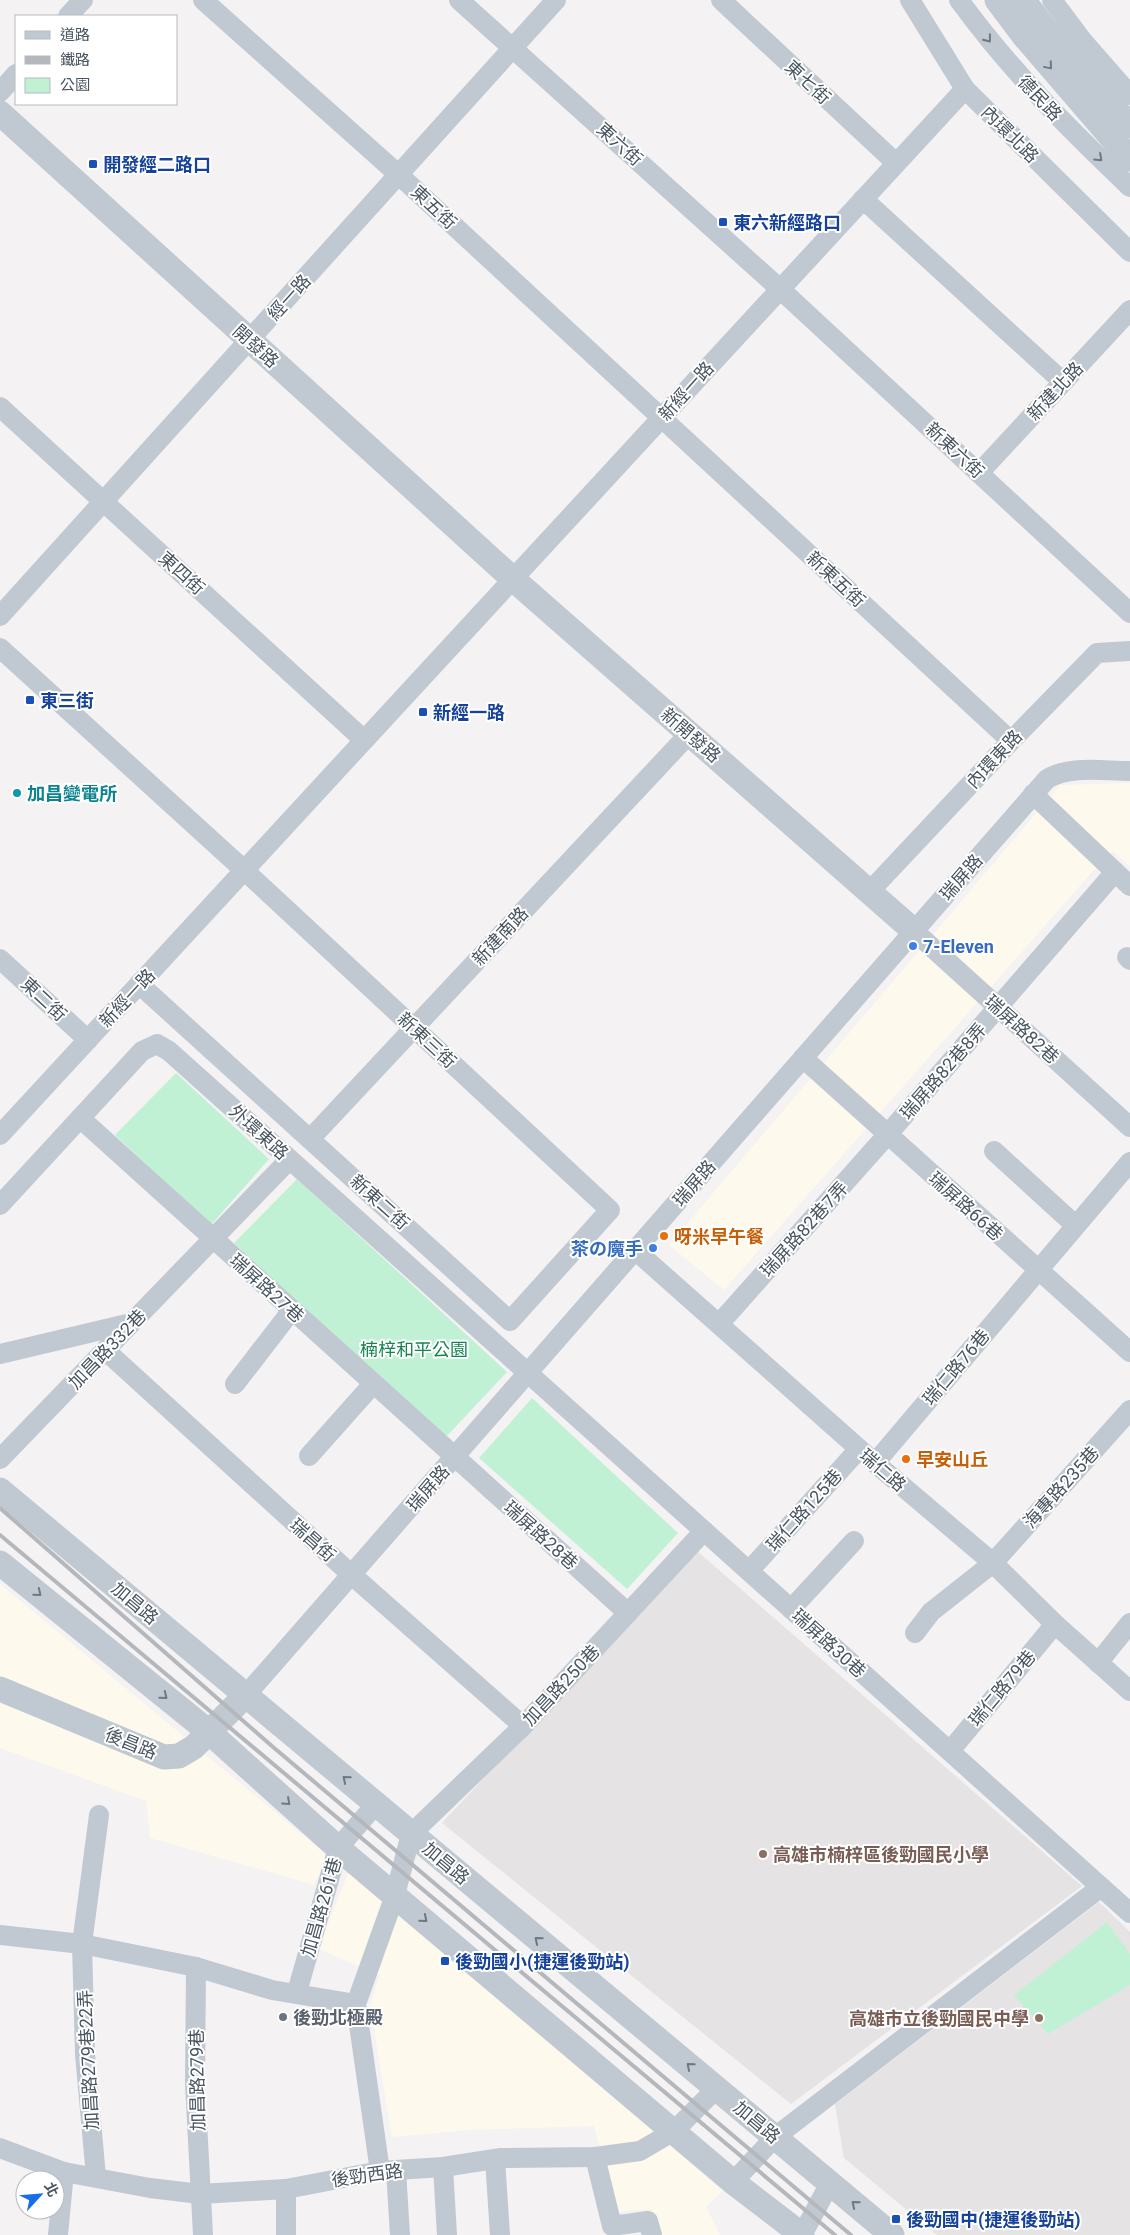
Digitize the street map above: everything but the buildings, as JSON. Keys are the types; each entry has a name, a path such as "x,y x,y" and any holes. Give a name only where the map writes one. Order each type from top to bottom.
{"street":[{"path":"69,15 83,0"},
{"name":"東五街","path":"204,0 399,175 661,418"},
{"name":"東六街","path":"459,0 780,289"},
{"name":"經一路","path":"0,616 556,0"},
{"name":"東七街","path":"721,0 896,163"},
{"name":"內環北路","path":"910,0 965,89 1130,252"},
{"name":"德民路","path":"959,0 988,39 1028,87 1130,187"},
{"name":"德民路","path":"997,0 1024,36 1130,159"},
{"path":"1023,0 1056,42 1130,126"},
{"path":"1052,0 1082,40 1130,95"},
{"path":"0,92 15,75"},
{"name":"新經一路","path":"0,1135 965,89"},
{"name":"開發路","path":"0,113 513,579"},
{"path":"864,199 1063,382"},
{"name":"新東六街","path":"780,289 1130,613"},
{"name":"新建北路","path":"979,473 1130,310"},
{"name":"東四街","path":"0,407 364,740"},
{"name":"新東五街","path":"661,418 1011,741"},
{"name":"新開發路","path":"513,579 914,930"},
{"path":"0,648 244,870"},
{"name":"內環東路","path":"870,891 1097,653 1130,651"},
{"name":"新建南路","path":"310,1139 689,734"},
{"name":"瑞屏路","path":"246,1695 353,1576 1047,779 1058,772 1130,771"},
{"path":"1033,794 1130,886"},
{"name":"新東三街","path":"244,870 610,1210"},
{"path":"998,1007 1115,872"},
{"name":"瑞屏路82巷","path":"914,930 1130,1127"},
{"name":"東二街","path":"0,959 88,1040"},
{"name":"新東二街","path":"139,984 510,1321 610,1210"},
{"name":"瑞屏路82巷8弄","path":"888,1134 998,1007"},
{"name":"外環東路","path":"0,1205 142,1051 157,1044 169,1051 528,1373"},
{"name":"瑞屏路66巷","path":"803,1058 1130,1352"},
{"name":"瑞屏路27巷","path":"80,1118 454,1458"},
{"name":"瑞屏路82巷7弄","path":"719,1324 888,1134"},
{"path":"994,1152 1075,1225"},
{"name":"加昌路332巷","path":"0,1459 289,1160"},
{"path":"1037,1270 1130,1162"},
{"name":"瑞仁路","path":"636,1250 859,1449 993,1563 1055,1624 1130,1691"},
{"name":"瑞仁路76巷","path":"875,1463 1037,1270"},
{"path":"235,1384 292,1310"},
{"path":"0,1354 132,1323"},
{"name":"瑞昌街","path":"106,1351 353,1576 523,1726"},
{"name":"瑞屏路30巷","path":"528,1373 1130,1913"},
{"path":"309,1456 373,1384"},
{"name":"海專路235巷","path":"916,1633 931,1612 993,1563 1130,1410"},
{"name":"瑞仁路125巷","path":"749,1571 859,1449"},
{"name":"瑞屏路28巷","path":"454,1458 628,1613"},
{"name":"加昌路","path":"0,1490 892,2235"},
{"name":"加昌路250巷","path":"411,1834 523,1726 704,1531"},
{"path":"791,1609 854,1541"},
{"path":"0,1563 209,1732 338,1848 733,2182 802,2235 830,2183"},
{"path":"1098,1662 1130,1623"},
{"name":"瑞仁路79巷","path":"950,1751 1055,1624"},
{"name":"後昌路","path":"0,1689 164,1756 178,1756 194,1747 246,1695"},
{"name":"加昌路261巷","path":"297,1992 338,1848 376,1804"},
{"name":"加昌路279巷22弄","path":"96,2177 85,2054 82,1944 98,1815"},
{"path":"400,2235 356,2004 395,1895 411,1834"},
{"path":"733,2182 775,2137 1101,1887"},
{"path":"0,1935 82,1944 196,1967 272,1990 297,1992 356,2004"},
{"name":"加昌路279巷","path":"196,1967 195,2084 203,2235"},
{"name":"後勁西路","path":"65,2172 150,2188 200,2194 286,2188 388,2171 443,2167 495,2159 595,2157 640,2151 674,2131 716,2088"},
{"name":"後勁西路","path":"0,2148 59,2170"},
{"path":"595,2157 609,2230 648,2222 652,2235"},
{"path":"495,2159 500,2235"},
{"path":"443,2167 447,2235"},
{"path":"286,2188 286,2235"},
{"path":"58,2235 59,2220"}],"shaded area":[{"path":"1130,783 1130,867 1113,851 1093,871 724,1290 669,1245 1060,785"},
{"name":"高雄市楠梓區後勁國民小學","path":"696,1550 1082,1886 791,2104 442,1823"},
{"path":"0,1584 327,1855 314,1885 150,1838 146,1801 0,1748"},
{"path":"349,1871 723,2191 706,2207 720,2235 659,2235 651,2209 617,2212 594,2126 471,2130 392,2137 370,2005 380,1975 318,1949"},
{"name":"高雄市立後勁國民中學","path":"1099,1902 1130,1932 1130,2235 937,2235 844,2158 835,2104"}],"green space":[{"path":"176,1073 269,1159 211,1225 115,1135"},
{"name":"楠梓和平公園","path":"297,1179 507,1372 444,1439 234,1243"},
{"path":"532,1398 678,1533 627,1589 479,1458"},
{"path":"1107,1922 1130,1954 1130,1985 1048,2034 1014,1995"}],"railway":[{"path":"0,1508 273,1747 851,2235"},
{"path":"0,1535 835,2235"}],"place":[{"name":"開發經二路口","path":"93,164"},
{"name":"東六新經路口","path":"723,222"},
{"name":"東三街","path":"30,700"},
{"name":"新經一路","path":"423,712"},
{"name":"加昌變電所","path":"17,793"},
{"name":"7-Eleven","path":"913,946"},
{"name":"呀米早午餐","path":"664,1236"},
{"name":"茶の魔手","path":"653,1248"},
{"name":"早安山丘","path":"906,1459"},
{"name":"高雄市楠梓區後勁國民小學","path":"763,1854"},
{"name":"後勁國小(捷運後勁站)","path":"445,1961"},
{"name":"後勁北極殿","path":"283,2017"},
{"name":"高雄市立後勁國民中學","path":"1039,2018"},
{"name":"後勁國中(捷運後勁站)","path":"896,2219"}]}
